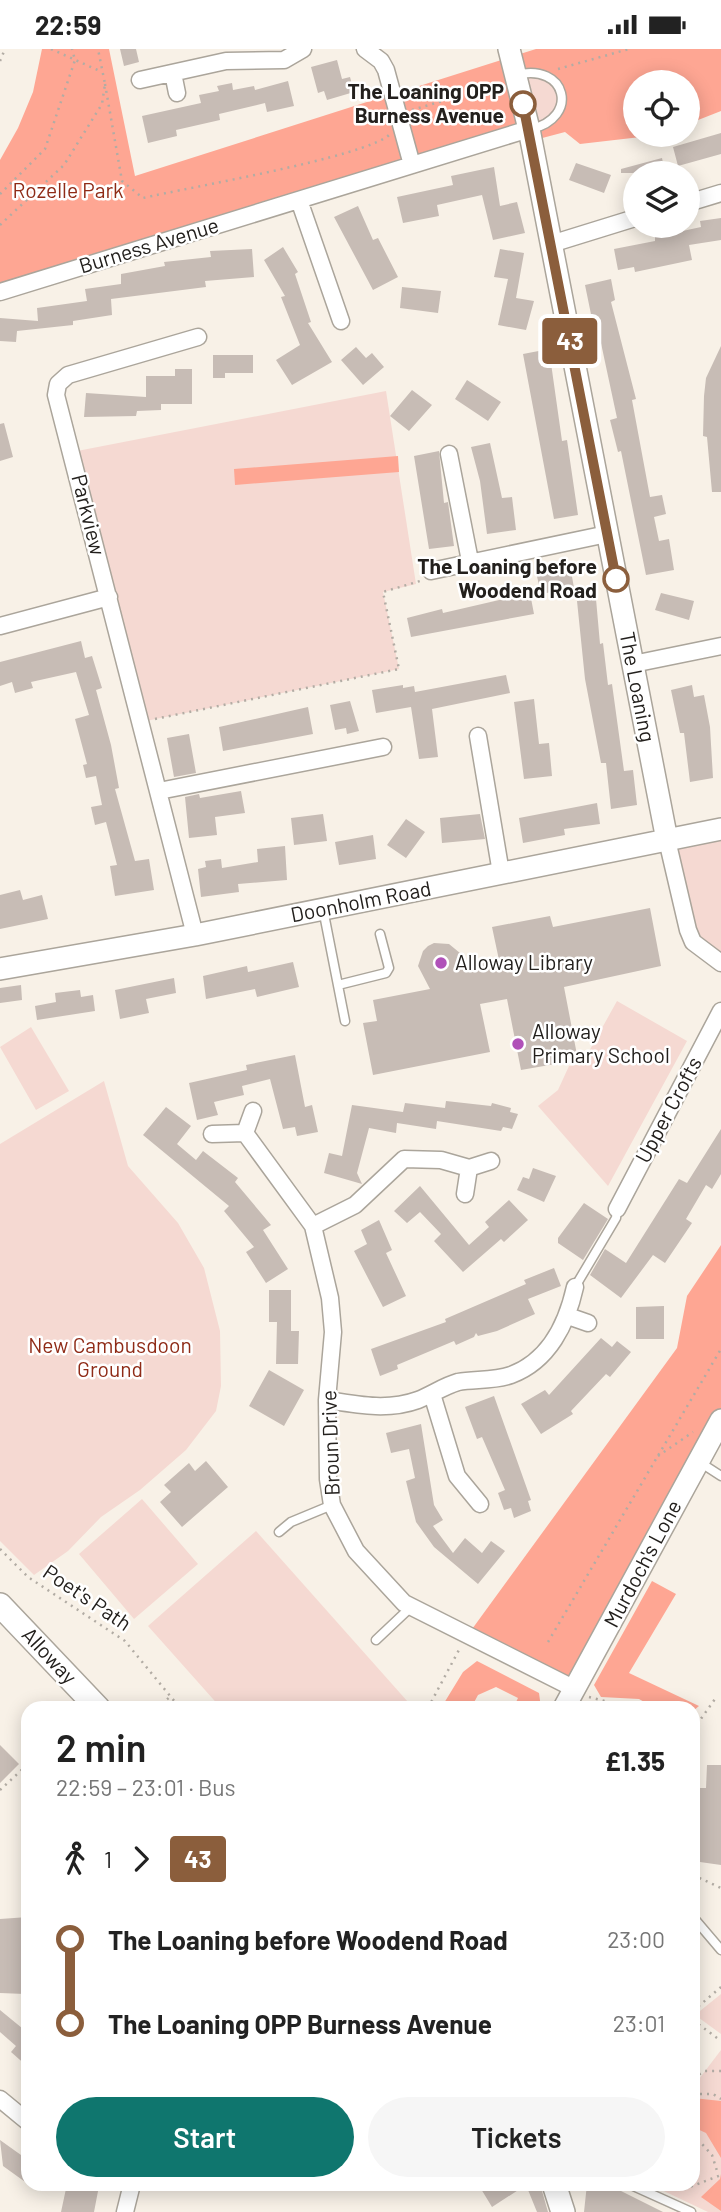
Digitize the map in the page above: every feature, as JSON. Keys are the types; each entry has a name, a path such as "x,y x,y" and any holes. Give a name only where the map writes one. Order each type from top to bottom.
{"main road":[{"name":"Alloway","path":"0,1605 91,1701"},
{"path":"556,2191 563,2212"}],"street":[{"path":"140,80 226,61 273,62 293,56 303,49"},
{"path":"365,49 381,61 386,70 412,165"},
{"name":"The Loaning","path":"509,49 529,129 667,840"},
{"path":"173,73 177,93"},
{"name":"Burness Avenue","path":"0,292 529,129"},
{"path":"700,199 721,193"},
{"path":"299,200 341,321"},
{"path":"551,244 623,222"},
{"name":"Parkview","path":"195,935 56,395 58,384 68,375 198,337"},
{"path":"449,454 470,561"},
{"path":"432,572 470,561 607,534"},
{"path":"0,627 109,597"},
{"path":"633,664 721,646"},
{"path":"478,736 501,873"},
{"path":"159,790 383,747"},
{"name":"Doonholm Road","path":"0,969 195,935 721,829"},
{"path":"667,840 693,942 721,963"},
{"name":"Upper Crofts","path":"617,1209 721,1011"},
{"path":"212,1134 245,1133 253,1111"},
{"name":"Broun Drive","path":"245,1133 313,1226 324,1267 333,1332 327,1401 327,1459 332,1505 356,1551 380,1579 411,1607 575,1689"},
{"path":"313,1226 355,1205 404,1159 441,1160 469,1168 491,1161"},
{"path":"466,1194 469,1168"},
{"path":"327,1401 392,1407 455,1383 513,1374 541,1356 568,1316 575,1287"},
{"path":"568,1316 588,1323"},
{"path":"432,1394 457,1476 480,1504"},
{"name":"Murdoch's Lone","path":"568,1701 720,1422"},
{"path":"0,2099 21,2116"},
{"path":"125,2212 130,2191"}],"lane":[{"path":"516,77 534,72 544,74 559,87 560,109 548,123 529,129"},
{"path":"323,909 345,1021"},
{"path":"338,985 386,973 389,968 380,935"},
{"path":"575,1287 616,1219 617,1209"},
{"path":"698,1461 721,1476"},
{"path":"279,1532 291,1522 332,1505"},
{"path":"376,1640 411,1607"},
{"path":"700,1925 721,1950"},
{"path":"644,2191 691,2212"}],"path":[{"path":"0,61 5,49"},
{"path":"51,49 103,73"},
{"path":"0,194 45,149 75,60 72,49"},
{"path":"98,49 122,181 144,198 379,143 399,118 516,77"},
{"path":"544,74 629,49"},
{"path":"0,225 64,165 102,104 105,84"},
{"path":"141,722 399,669 383,592 416,584 432,572"},
{"path":"548,1642 721,1349"},
{"path":"657,1457 692,1432 720,1422"},
{"name":"Poet's Path","path":"0,1549 28,1577 125,1641 175,1701"},
{"path":"432,1701 467,1636"},
{"path":"575,1689 595,1701"},
{"path":"165,1701 171,1696"},
{"path":"700,1720 715,1699"},
{"path":"0,1790 21,1770"},
{"path":"700,1878 721,1888"},
{"path":"700,2005 721,1987"},
{"path":"700,2025 721,2041"},
{"path":"700,2074 705,2071 721,2071"},
{"path":"700,2094 713,2094 721,2099"},
{"path":"700,2142 712,2155 719,2174 700,2185"}],"green space":[{"name":"Rozelle Park","path":"42,49 109,49 135,176 392,94 411,164 0,289 0,160 18,128 33,92"},
{"path":"536,49 721,49 721,111 700,119 700,70 623,70 623,139 580,144 565,132 531,141 560,109 556,83 525,73 528,129 412,164 394,94"},
{"path":"534,72 559,87 557,115 529,129 525,73"},
{"path":"386,391 416,584 383,592 399,669 141,722 72,452"},
{"path":"398,456 399,472 235,485 234,469"},
{"path":"721,829 721,963 693,942 667,840"},
{"path":"617,1001 687,1041 608,1186 538,1106 558,1090 569,1066 582,1064"},
{"path":"31,1027 69,1091 36,1110 0,1047"},
{"name":"New Cambusdoon Ground","path":"104,1081 128,1166 178,1223 204,1268 220,1331 221,1386 216,1411 186,1450 140,1490 101,1517 68,1551 34,1575 0,1541 0,1144"},
{"path":"721,1245 721,1420 575,1689 467,1636 677,1348 687,1296"},
{"path":"142,1499 198,1564 134,1619 79,1554"},
{"path":"256,1531 407,1701 215,1701 148,1626"},
{"path":"652,1581 676,1594 629,1673 688,1701 601,1697 594,1685"},
{"path":"477,1661 539,1693 540,1701 516,1701 518,1698 496,1687 478,1695 475,1701 445,1701 463,1672"},
{"path":"721,1994 721,2034 700,2019 700,2011"},
{"path":"721,2050 721,2212 708,2212 664,2191 700,2191 700,2078"},
{"path":"700,2099 721,2101 721,2158 706,2133 700,2130"},
{"path":"721,2174 721,2211 701,2197 720,2179"}],"building":[{"path":"120,49 136,49 139,62 124,66"},
{"path":"337,60 342,79 350,77 354,92 327,100 324,91 318,93 311,67"},
{"path":"288,81 294,106 267,112 265,103 219,114 220,120 176,130 177,136 148,143 142,116 201,103 199,95 219,91 217,86 232,83 233,90 254,86 255,90"},
{"path":"721,133 721,154 696,161 677,161 673,147 700,147 700,139"},
{"path":"576,163 611,175 604,193 569,180"},
{"path":"494,167 500,206 517,202 525,233 493,240 482,195 437,205 439,216 403,223 397,197 453,185 451,176"},
{"path":"358,206 373,240 378,238 398,277 373,290 334,217"},
{"path":"721,218 721,240 689,245 692,260 635,272 634,267 618,270 614,249 655,241 655,238 700,238 700,221"},
{"path":"283,247 298,272 295,274 311,322 308,323 332,362 292,385 276,360 300,345 281,297 285,296 264,260"},
{"path":"252,249 254,277 205,281 206,287 111,299 112,315 73,321 73,325 17,331 16,342 0,341 0,318 38,321 37,308 87,301 85,289 121,284 121,274 165,266 164,262 211,257 210,251"},
{"path":"500,249 524,253 516,298 534,301 526,330 498,325 508,279 494,277"},
{"path":"611,279 615,300 611,302 636,399 632,400 650,497 662,495 666,514 654,517 659,541 669,539 674,570 646,575 621,451 618,452 610,420 617,418 597,324 593,324 585,285"},
{"path":"402,287 441,291 438,313 400,308"},
{"path":"721,346 721,492 712,492 707,437 703,436 704,396 706,378"},
{"path":"356,347 366,358 372,353 384,367 363,385 341,360"},
{"path":"549,349 562,441 567,440 578,515 554,519 523,354"},
{"path":"213,355 253,355 253,373 225,373 225,378 213,378"},
{"path":"175,369 192,369 192,404 161,404 161,410 137,411 136,416 84,417 86,393 146,397 146,376 175,376"},
{"path":"467,380 501,402 488,421 455,399"},
{"path":"412,390 432,405 409,431 390,416"},
{"path":"4,423 13,457 0,461 0,424"},
{"path":"490,443 502,498 512,497 516,530 487,534 480,481 471,447"},
{"path":"439,451 444,503 448,502 454,546 429,549 414,456"},
{"path":"570,565 574,588 541,594 536,572"},
{"path":"530,593 534,614 411,637 407,618 442,609 443,613"},
{"path":"661,593 694,601 689,620 655,610"},
{"path":"596,599 600,644 603,643 608,685 612,684 624,771 633,770 637,805 611,809 606,763 601,763 585,679 577,601"},
{"path":"81,641 85,658 92,656 102,688 96,690 111,745 119,788 115,789 135,861 149,859 154,890 115,896 110,866 117,865 106,822 95,825 91,807 102,805 96,776 86,778 83,765 87,764 75,719 89,715 76,672 31,682 33,688 15,693 12,682 0,686 0,662"},
{"path":"506,675 510,693 432,709 438,757 419,759 411,707 376,713 372,690 403,685 403,688 414,686 415,692"},
{"path":"692,685 694,697 704,695 710,727 713,778 690,782 684,733 680,733 671,690"},
{"path":"534,699 539,744 549,743 552,776 524,779 514,702"},
{"path":"350,701 359,731 347,734 346,728 335,730 330,705"},
{"path":"308,707 313,734 223,751 219,727"},
{"path":"189,734 196,773 174,777 167,738"},
{"path":"241,791 245,813 215,817 217,835 189,838 185,797 199,794 200,798"},
{"path":"597,803 600,824 564,829 565,835 523,843 519,818"},
{"path":"323,814 327,841 294,845 291,818"},
{"path":"480,814 485,839 442,843 440,818"},
{"path":"406,819 425,832 406,858 387,845"},
{"path":"373,835 376,859 339,865 335,842"},
{"path":"285,846 287,880 238,884 239,892 201,897 198,869 206,867 205,861 221,859 222,868 258,862 257,849"},
{"path":"20,890 23,900 42,895 48,919 0,929 0,895"},
{"path":"650,908 661,966 564,987 578,1060 521,1070 507,999 480,1004 490,1052 373,1075 363,1023 377,1021 373,1000 430,989 418,966 423,951 428,946 434,943 449,944 460,953 465,967 499,960 492,927 550,916 553,927"},
{"path":"293,962 299,987 257,997 255,989 206,999 203,976 247,966 248,972"},
{"path":"174,978 176,993 146,999 149,1013 120,1019 115,990"},
{"path":"21,985 22,1000 0,1003 0,988"},
{"path":"80,990 81,997 93,995 95,1011 37,1020 35,1006 56,1002 55,993"},
{"path":"295,1055 305,1107 312,1105 318,1132 297,1136 295,1127 283,1129 270,1079 242,1086 244,1095 214,1102 218,1115 197,1120 189,1083 247,1070 246,1065"},
{"path":"446,1101 491,1106 492,1103 511,1108 510,1112 518,1114 512,1129 503,1127 501,1131 437,1121 436,1129 397,1123 396,1133 369,1128 357,1173 362,1184 324,1173 329,1153 342,1156 352,1105 403,1112 405,1103 445,1108"},
{"path":"166,1107 191,1126 177,1144 196,1160 203,1151 238,1178 235,1182 271,1225 263,1230 288,1269 266,1283 246,1252 254,1247 224,1211 229,1206 143,1135"},
{"path":"721,1129 721,1174 712,1189 706,1185 686,1219 692,1223 665,1263 653,1255 621,1298 590,1275 605,1249 626,1263 679,1179 687,1183"},
{"path":"533,1168 556,1176 544,1202 517,1190 523,1177 529,1179"},
{"path":"420,1186 469,1245 489,1227 485,1222 509,1200 528,1220 504,1242 501,1239 463,1272 434,1241 441,1234 420,1212 407,1223 394,1211"},
{"path":"584,1203 608,1219 583,1260 558,1243 558,1238"},
{"path":"379,1220 392,1250 386,1253 406,1296 383,1307 354,1251 367,1244 361,1230"},
{"path":"554,1268 561,1286 528,1299 535,1314 497,1331 478,1336 476,1333 474,1337 456,1345 454,1341 397,1365 398,1369 380,1376 371,1349 446,1322 445,1319 526,1284 524,1280"},
{"path":"269,1290 291,1290 291,1331 299,1331 298,1364 276,1364 277,1322 269,1322"},
{"path":"664,1306 664,1339 636,1339 636,1307"},
{"path":"601,1338 612,1347 617,1341 631,1352 610,1377 606,1374 571,1411 573,1414 541,1434 521,1404 545,1390 549,1395"},
{"path":"269,1370 304,1390 284,1426 249,1406"},
{"path":"494,1396 531,1500 528,1501 531,1511 514,1518 511,1508 504,1510 498,1493 505,1490 482,1437 477,1439 465,1407"},
{"path":"421,1424 434,1505 443,1520 433,1526 453,1553 465,1538 482,1553 491,1541 505,1551 478,1584 434,1547 416,1522 406,1481 415,1478 409,1449 391,1453 386,1433"},
{"path":"206,1461 228,1487 182,1527 160,1502 171,1492 164,1485 189,1463 195,1471"},
{"path":"0,1745 19,1764 0,1783"},
{"path":"707,1765 721,1765 721,1865 700,1862 700,1788 706,1788"},
{"path":"21,1918 21,1994 0,1993 0,1919"},
{"path":"0,2010 21,2027 21,2061 11,2052 16,2046 0,2032"},
{"path":"0,2140 21,2155 21,2179 3,2166"},
{"path":"66,2191 98,2191 94,2212 61,2212"},
{"path":"482,2191 517,2191 492,2207"},
{"path":"528,2191 542,2191 548,2212 537,2212"},
{"path":"586,2191 621,2191 663,2212 584,2212"}],"bus line":[{"name":"43","path":"523,104 616,579"}],"place":[{"name":"The Loaning OPP Burness Avenue","path":"523,104"},
{"name":"The Loaning before Woodend Road","path":"616,579"},
{"name":"Alloway Library","path":"441,963"},
{"name":"Alloway Primary School","path":"518,1044"}]}
